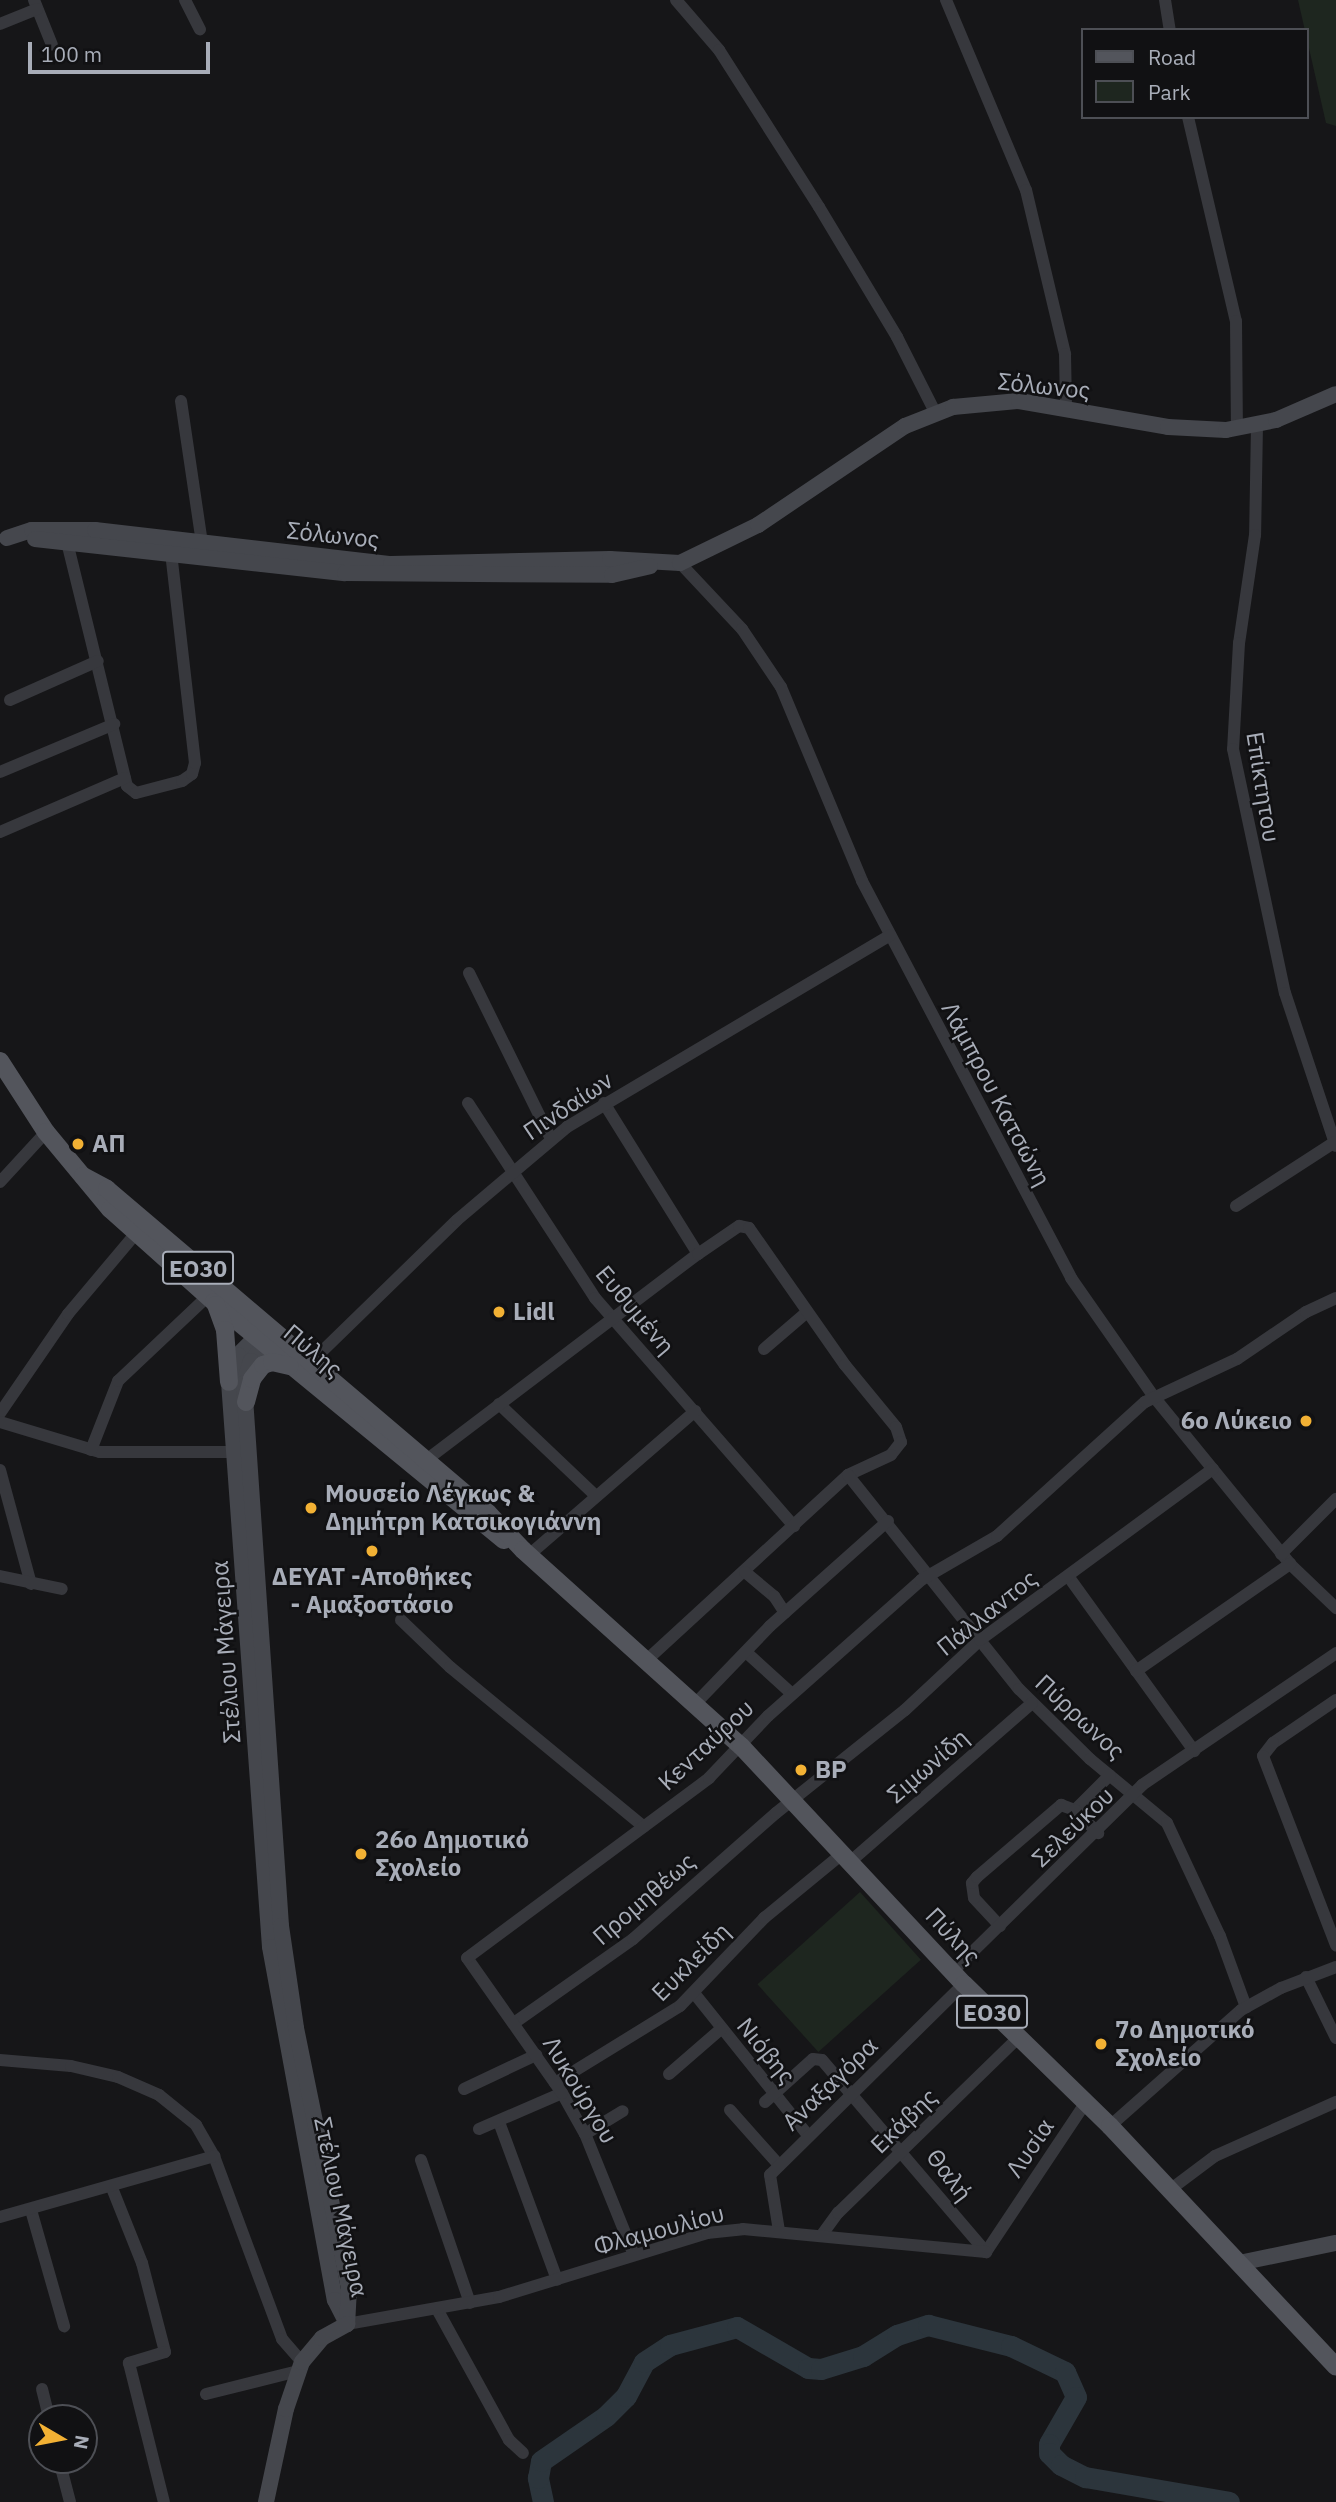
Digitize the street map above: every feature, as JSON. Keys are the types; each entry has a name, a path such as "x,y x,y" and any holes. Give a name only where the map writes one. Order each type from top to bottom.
{"main road":[{"name":"Σόλωνος","path":"3,538 32,530 95,530 391,564 610,559 656,564 680,563 758,525 887,438 935,412 1006,402 1066,407 1168,427 1237,429 1257,425 1336,394"},
{"name":"Σόλωνος","path":"3,538 392,575 612,575 656,564"},
{"name":"Πύλης","path":"0,1061 46,1132 100,1199 211,1299 266,1335"},
{"name":"Πύλης","path":"83,1176 107,1189 266,1335 421,1464 500,1538 526,1552 741,1746 795,1799 958,1978 1111,2126 1336,2367"},
{"path":"211,1299 225,1330 229,1382"},
{"path":"229,1382 238,1355 266,1335"},
{"name":"Στέλιου Μάγειρα","path":"266,1335 246,1371 246,1402 281,1926 298,2042 348,2288 347,2324"},
{"path":"246,1402 252,1379 265,1363 302,1366"},
{"name":"Στέλιου Μάγειρα","path":"229,1382 275,1987 335,2300 347,2324"},
{"path":"1239,2263 1336,2243"},
{"path":"266,2502 300,2366 322,2338 347,2324"}],"street":[{"path":"185,0 200,29"},
{"path":"676,0 719,50 819,207 897,337 935,412"},
{"path":"946,0 1013,149 1032,209 1065,354 1066,407"},
{"path":"1165,0 1170,28"},
{"path":"0,24 36,5 52,45"},
{"path":"1188,119 1236,321 1237,429"},
{"path":"181,401 202,542"},
{"name":"Επίκτητου","path":"1257,425 1255,535 1239,643 1233,749 1285,993 1335,1144"},
{"path":"67,542 99,661 125,778 131,792 141,793 182,780 192,774 194,763 171,553"},
{"name":"Λάμπρου Κατσώνη","path":"680,563 742,629 776,678 862,881 1058,1257 1154,1397 1285,1559 1336,1608"},
{"path":"10,700 99,661"},
{"path":"0,772 114,724"},
{"path":"96,731 118,741"},
{"path":"0,832 125,778"},
{"name":"Πινδαίων","path":"302,1366 551,1139 604,1103 890,935"},
{"path":"469,973 551,1139"},
{"name":"Ευθυμένη","path":"468,1103 612,1319 794,1526"},
{"path":"604,1103 698,1254"},
{"path":"0,1182 46,1132"},
{"path":"1236,1206 1335,1144"},
{"path":"421,1464 698,1254 747,1226 901,1439 891,1455 848,1475 746,1572 647,1660"},
{"path":"0,1413 68,1314 137,1232"},
{"name":"Κενταύρου","path":"467,1958 709,1778 792,1694 930,1574 997,1536 1154,1397 1237,1359 1336,1298"},
{"path":"91,1450 115,1385 211,1299"},
{"path":"764,1349 807,1312"},
{"path":"499,1404 596,1496"},
{"path":"526,1552 695,1411"},
{"path":"0,1422 91,1450 235,1452"},
{"name":"Πάλλαντος","path":"795,1799 905,1710 980,1640 1213,1469"},
{"path":"0,1470 31,1584"},
{"name":"Πύρρωνος","path":"848,1475 1032,1703 1167,1823 1220,1936 1246,2007"},
{"path":"1136,1671 1285,1559 1336,1499"},
{"path":"695,1704 785,1613 887,1521"},
{"path":"746,1572 774,1596 785,1613"},
{"path":"0,1576 62,1589"},
{"path":"1068,1576 1194,1751"},
{"path":"401,1620 450,1667 644,1827"},
{"path":"747,1653 792,1694"},
{"name":"Σελεύκου","path":"958,1978 1000,1926 1135,1794 1336,1653"},
{"path":"1336,1700 1273,1743 1263,1756 1336,1945"},
{"name":"Σιμωνίδη","path":"847,1857 1032,1703"},
{"path":"1074,1810 1110,1775"},
{"name":"Προμηθέως","path":"514,2023 633,1938 795,1799"},
{"path":"1000,1926 974,1898 972,1883 1051,1810 1061,1805 1074,1810 1098,1833"},
{"name":"Ευκλείδη","path":"479,2129 499,2122 558,2088 647,2030 694,1993 764,1917 847,1857"},
{"name":"Λυκούργου","path":"467,1958 536,2055 585,2134 634,2255"},
{"path":"1111,2126 1246,2007 1306,1977 1336,1967"},
{"path":"1306,1977 1336,2038"},
{"name":"Αναξαγόρα","path":"779,2231 768,2183 779,2165 958,1978"},
{"name":"Νιόβης","path":"694,1993 769,2099 807,2134"},
{"path":"669,2074 721,2029"},
{"name":"Εκάβης","path":"821,2236 838,2213 1018,2038"},
{"path":"464,2089 536,2055"},
{"name":"Θαλή","path":"769,2099 818,2058 904,2151 971,2240 986,2252"},
{"path":"0,2060 71,2066 139,2084 170,2102 196,2125 214,2156 282,2339 300,2366 206,2394"},
{"name":"Λυσία","path":"986,2252 1086,2102"},
{"path":"1171,2189 1215,2156 1336,2102"},
{"path":"730,2110 779,2165"},
{"path":"585,2134 623,2111"},
{"path":"499,2122 557,2280"},
{"path":"0,2217 112,2188 214,2156"},
{"path":"421,2160 470,2303"},
{"path":"112,2188 142,2263 165,2352 130,2363 164,2502"},
{"path":"31,2210 64,2326"},
{"name":"Φλαμουλίου","path":"347,2324 379,2315 470,2303 557,2280 707,2233 779,2231 905,2248 986,2252"},
{"path":"438,2309 509,2440 523,2454"},
{"path":"42,2389 46,2404"},
{"path":"63,2474 70,2502"}],"green space":[{"path":"1298,0 1336,0 1336,126 1326,123 1308,44 1308,28 1304,28"},
{"path":"860,1892 921,1960 818,2052 757,1984"}],"waterway":[{"path":"543,2502 538,2478 541,2461 606,2416 626,2396 644,2362 670,2345 737,2327 808,2368 821,2369 863,2356 897,2335 928,2325 1011,2346 1065,2372 1076,2397 1049,2444 1049,2453 1061,2465 1085,2477 1229,2502"}],"place":[{"name":"ΑΠ","path":"78,1144"},
{"name":"Lidl","path":"499,1312"},
{"name":"6ο Λύκειο","path":"1306,1421"},
{"name":"Μουσείο Λέγκως & Δημήτρη Κατσικογιάννη","path":"311,1508"},
{"name":"ΔΕΥΑΤ -Αποθήκες - Αμαξοστάσιο","path":"372,1551"},
{"name":"BP","path":"801,1770"},
{"name":"26ο Δημοτικό Σχολείο","path":"361,1854"},
{"name":"7ο Δημοτικό Σχολείο","path":"1101,2044"}]}
